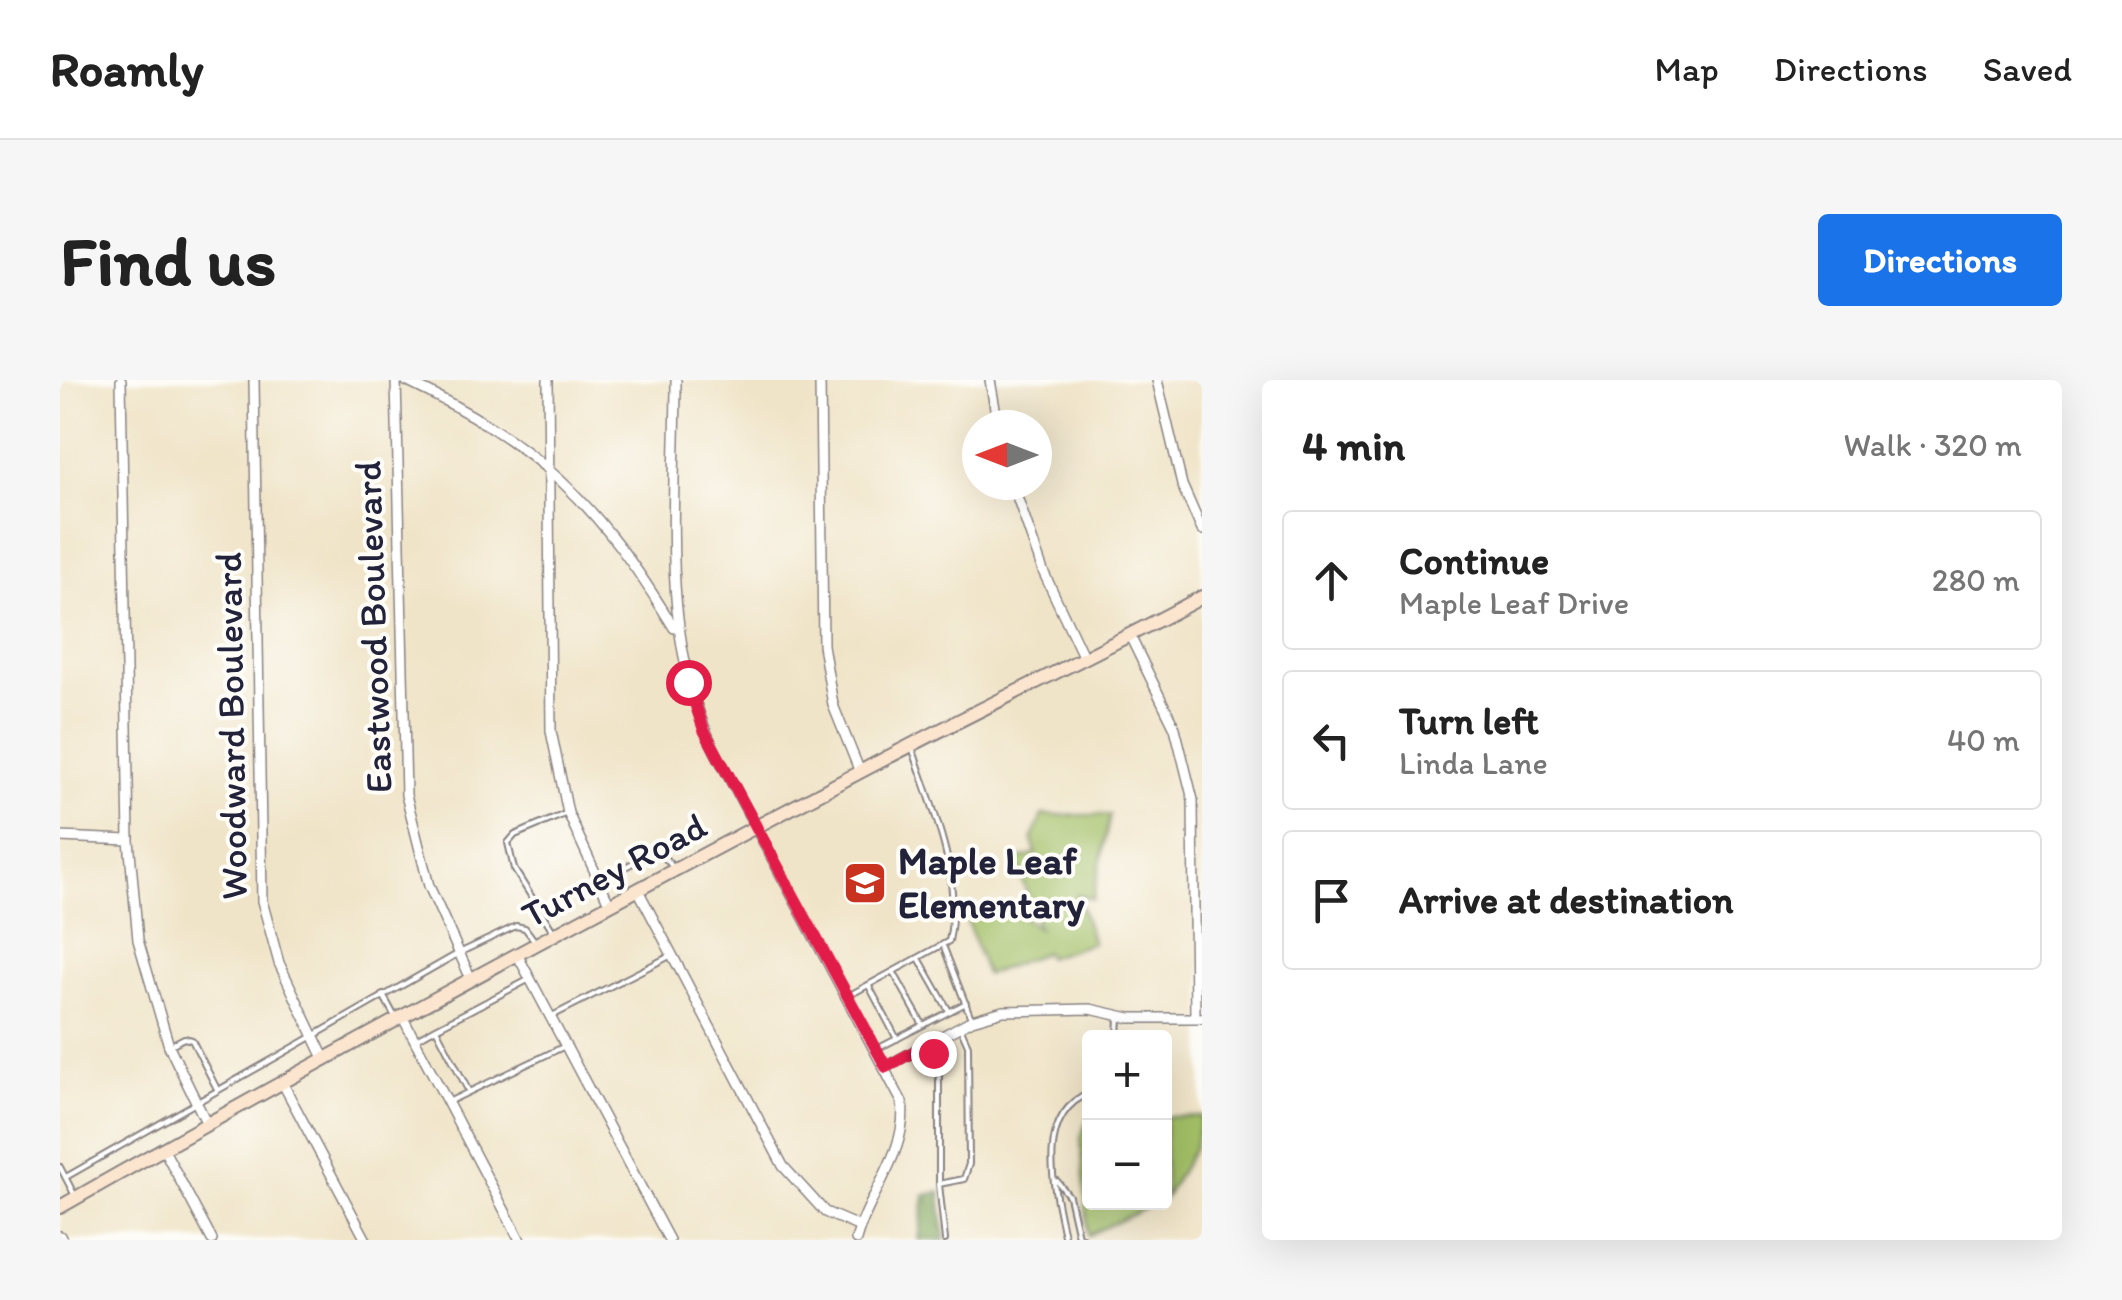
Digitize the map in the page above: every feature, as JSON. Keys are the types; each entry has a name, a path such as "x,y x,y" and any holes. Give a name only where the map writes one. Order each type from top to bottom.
{"main road":[{"name":"Turney Road","path":"60,1207 206,1122 675,870 1202,597"}],"street":[{"path":"121,380 129,840 138,940 169,1046 206,1122"},
{"name":"Woodward Boulevard","path":"254,380 262,901 279,962 324,1058"},
{"name":"Eastwood Boulevard","path":"396,380 406,795 428,886 472,979"},
{"path":"404,380 488,422 548,465 622,548 676,630"},
{"path":"548,380 551,731 568,813 610,905"},
{"path":"676,380 676,630 704,730 902,1102 904,1119 898,1145 856,1240"},
{"path":"820,380 824,663 840,728 860,772"},
{"path":"990,380 995,410"},
{"path":"1157,380 1182,485 1202,530"},
{"path":"1017,500 1028,534 1084,658"},
{"path":"886,1067 972,1020 1021,1010 1090,1009 1119,1016 1199,1018 1194,800 1175,728 1130,636"},
{"path":"60,837 129,840"},
{"path":"638,890 783,1166 825,1212 860,1227"},
{"path":"518,956 670,1240"},
{"path":"400,1018 520,1240"},
{"path":"282,1082 366,1240"},
{"path":"164,1148 212,1240"}],"lane":[{"path":"912,745 948,851 952,919 944,948 972,1020"},
{"path":"556,935 514,869 508,843 515,835 568,813"},
{"path":"599,882 650,854 662,855 675,870"},
{"path":"64,1177 458,953 516,926 525,928 536,946"},
{"path":"848,996 944,948"},
{"path":"550,1016 564,1014 672,955"},
{"path":"920,960 949,1012"},
{"path":"894,973 923,1025"},
{"path":"415,1040 530,979"},
{"path":"869,986 897,1039"},
{"path":"383,995 400,1018"},
{"path":"876,1050 966,1003"},
{"path":"1118,1030 1119,1016"},
{"path":"938,1184 964,1179 970,1164 968,1045 960,1026"},
{"path":"436,1028 469,1092"},
{"path":"169,1046 184,1038 192,1040 217,1089"},
{"path":"448,1102 566,1045"},
{"path":"926,1045 940,1065 938,1184 945,1240"},
{"path":"1064,1240 1054,1127 1068,1106 1082,1098"},
{"path":"60,1167 76,1198"},
{"path":"1056,1180 1069,1196 1078,1236 1086,1240"}],"green space":[{"path":"1042,815 1110,815 1093,899 1077,895 1093,943 1047,958 1045,952 986,975 964,912 1012,909 1038,928 1016,860 1036,854 1032,840"},
{"path":"1201,1116 1194,1148 1172,1186 1172,1120 1172,1117"},
{"path":"940,1192 945,1240 919,1240 925,1195"},
{"path":"1086,1210 1142,1210 1088,1235"}],"place":[{"name":"Maple Leaf Elementary","path":"865,883"}],"route":[{"path":"688,682 704,730 886,1067 926,1045 933,1053"}]}
